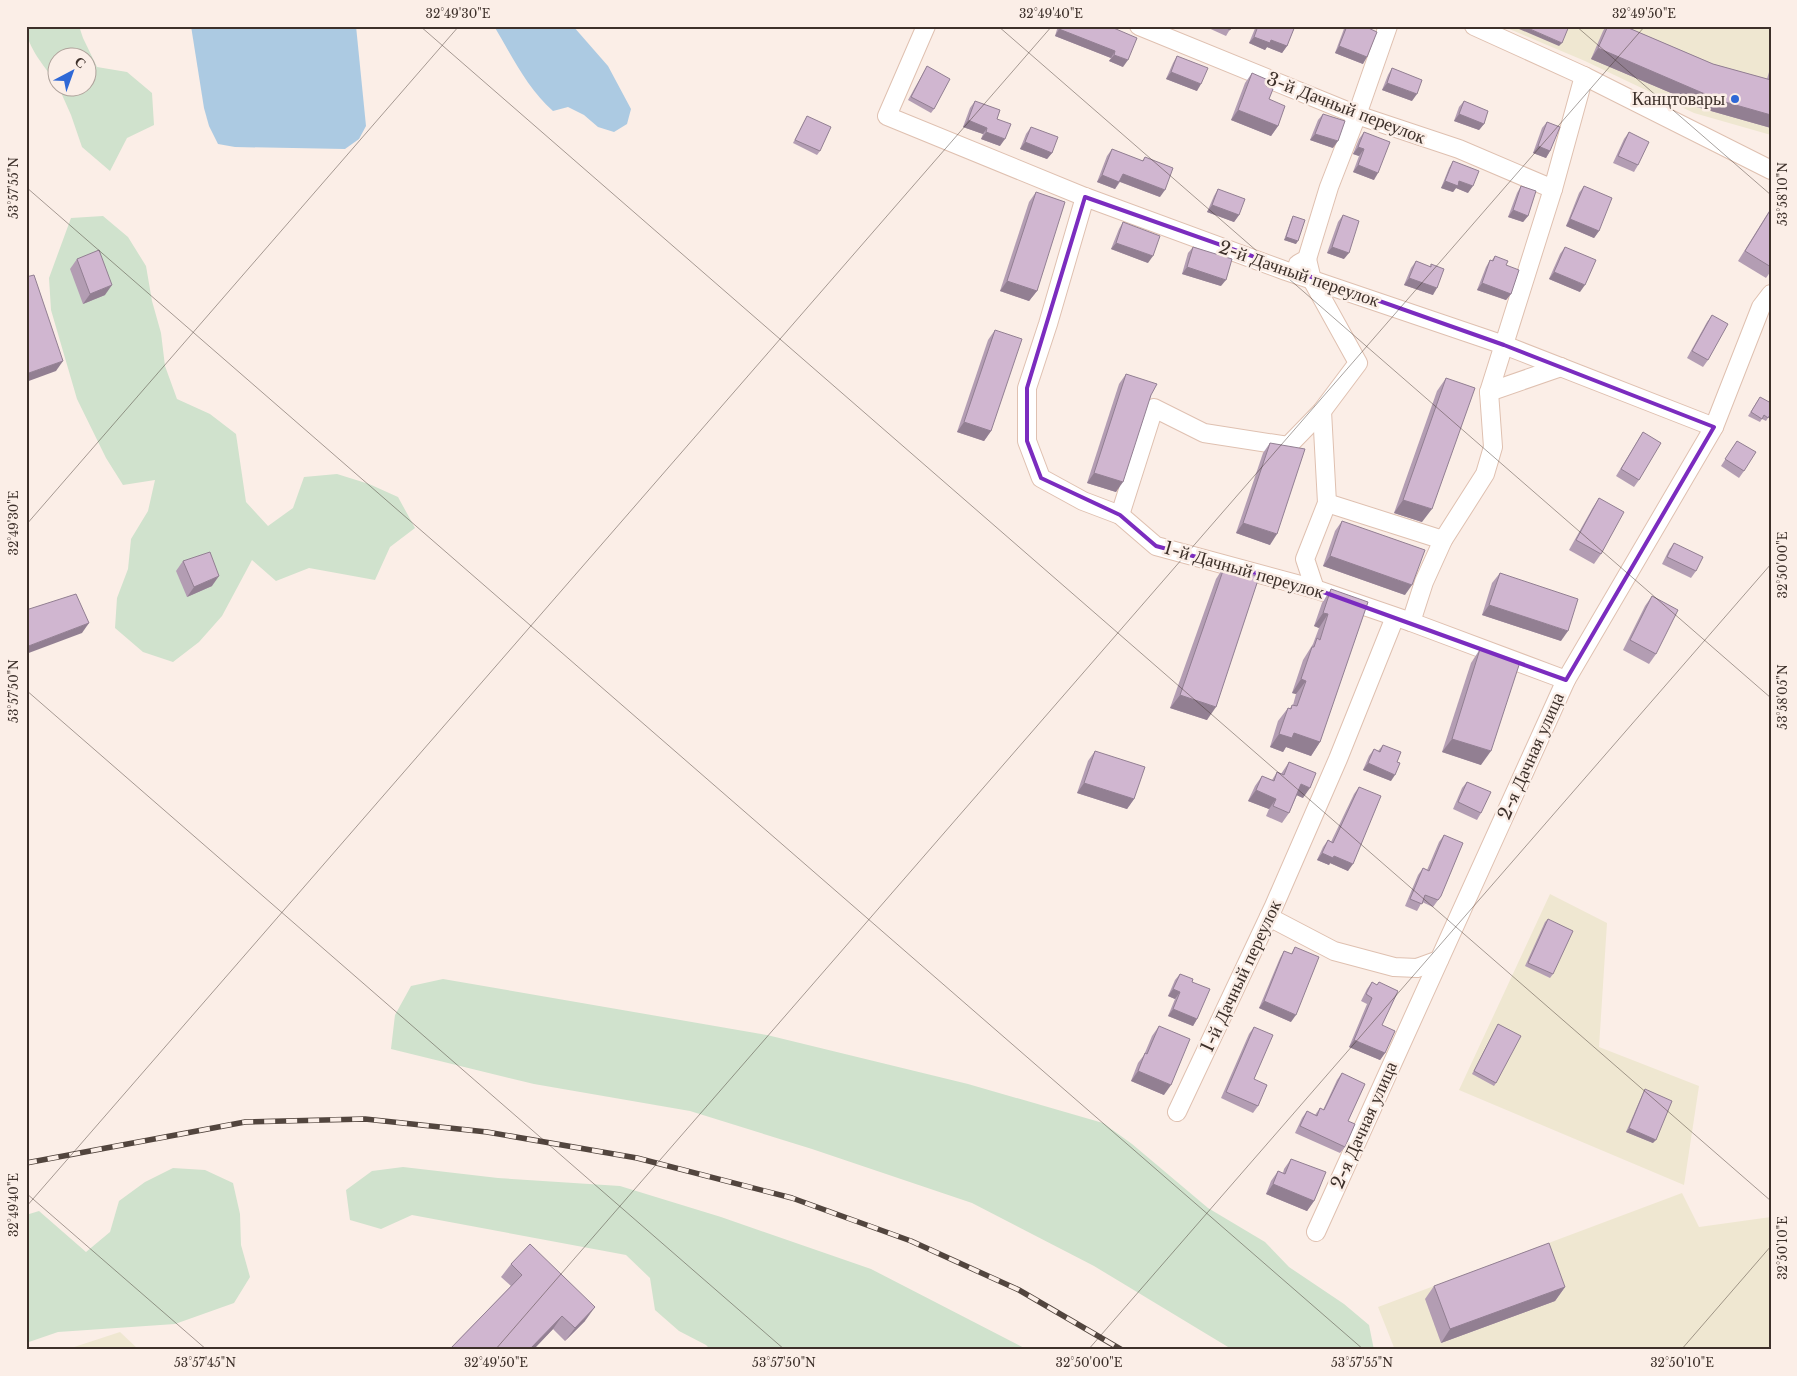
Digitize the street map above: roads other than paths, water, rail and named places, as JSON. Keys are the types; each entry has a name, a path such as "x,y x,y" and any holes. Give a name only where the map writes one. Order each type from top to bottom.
{"street":[{"name":"2-й Дачный переулок","path":"926,26 887,116 1085,197 1286,271 1504,346 1714,427"},
{"name":"3-й Дачный переулок","path":"1139,26 1357,115 1459,149 1553,189"},
{"path":"1120,515 1154,408 1204,433 1288,446 1322,412 1358,363 1312,280 1307,259 1329,187 1357,115 1388,26"},
{"path":"1474,26 1584,76 1771,170"},
{"path":"1403,620 1424,582 1442,540 1485,474 1493,447 1489,392 1553,189 1584,76"},
{"name":"1-й Дачный переулок","path":"1085,197 1027,388 1027,441 1041,478 1083,501 1120,515 1156,546 1315,589 1566,680"},
{"path":"1286,271 1307,259"},
{"name":"2-я Дачная улица","path":"1316,1232 1566,680 1714,427 1761,308 1771,294"},
{"path":"1489,392 1561,367"},
{"path":"1315,589 1305,559 1327,503 1322,412"},
{"path":"1327,503 1442,540"},
{"name":"1-й Дачный переулок","path":"1177,1112 1269,917 1338,760 1403,620"},
{"path":"1269,917 1334,951 1394,967 1417,968 1439,960"}],"water":[{"path":"191,26 356,26 366,126 359,139 345,149 235,147 218,144 209,126 204,108"},
{"path":"494,26 573,26 608,66 631,109 627,124 614,132 598,127 584,115 568,107 553,111 528,82"}],"railway":[{"path":"26,1163 245,1122 365,1119 487,1132 637,1158 792,1198 911,1241 1019,1290 1122,1350"}],"place":[{"name":"Канцтовары","path":"1735,99"}]}
